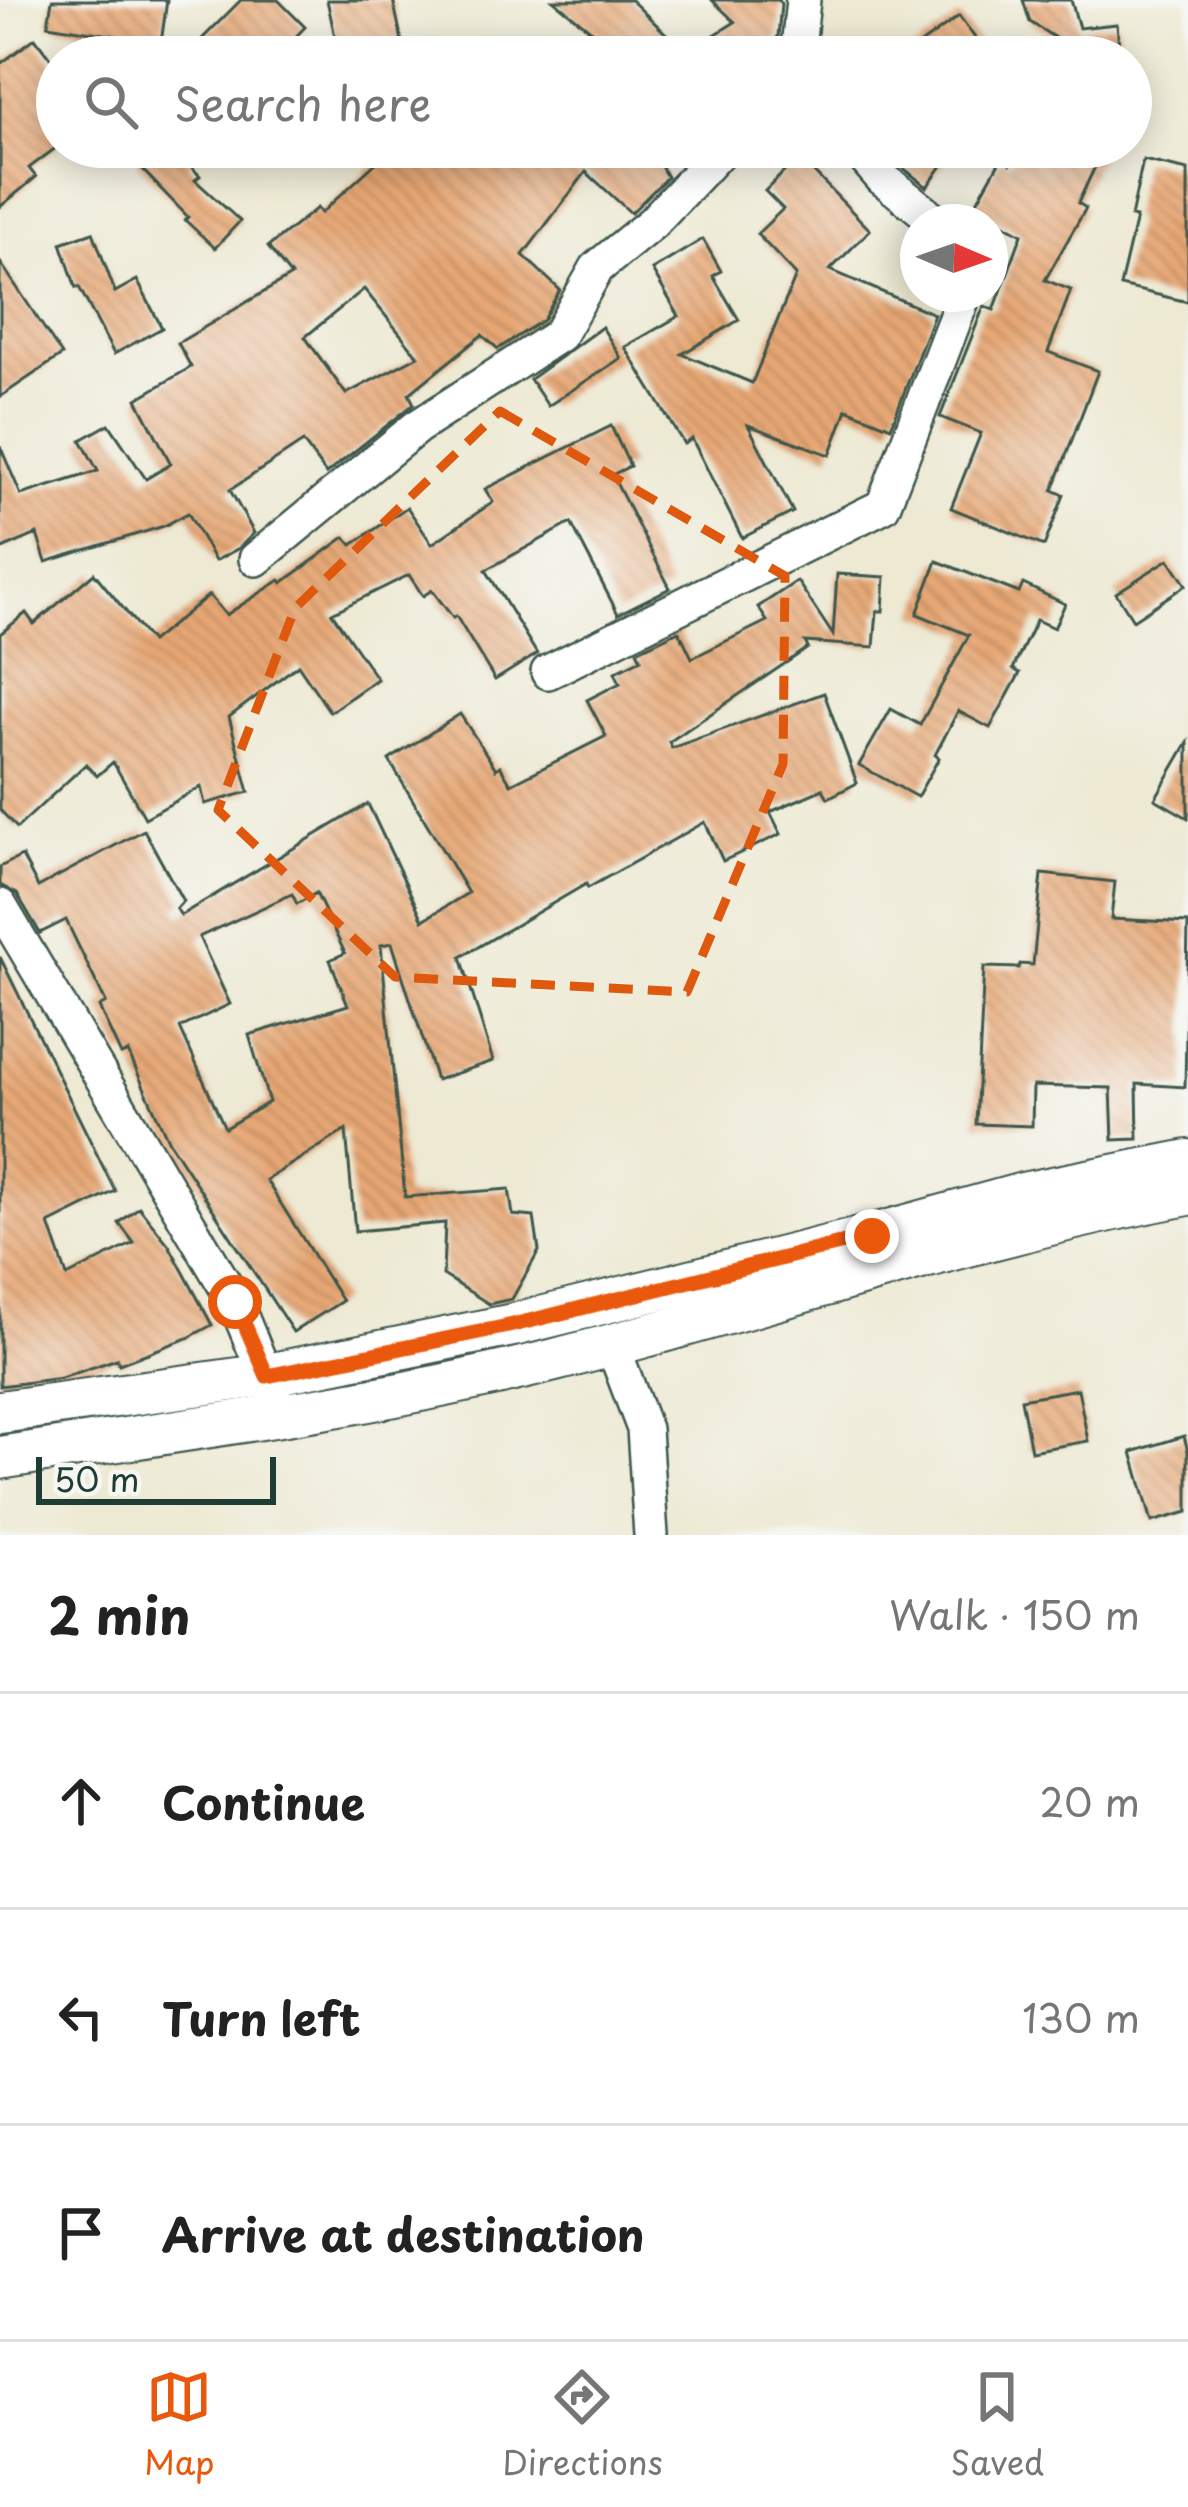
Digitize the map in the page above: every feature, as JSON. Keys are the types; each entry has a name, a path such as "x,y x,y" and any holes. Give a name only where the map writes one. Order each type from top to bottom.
{"main road":[{"path":"0,1458 274,1395 513,1325 1027,1193 1188,1160"},
{"path":"0,1412 274,1395 504,1372 1029,1229 1188,1194"}],"street":[{"path":"799,36 803,0"},
{"path":"256,559 416,428 559,335 597,268 652,223 704,168"},
{"path":"873,168 914,204"},
{"path":"548,672 883,506 958,312"},
{"path":"0,906 235,1302 274,1395"},
{"path":"612,1344 644,1429 651,1535"}],"highlighted area":[{"path":"500,411 785,576 783,764 687,992 395,977 218,810 295,608"}],"building":[{"path":"52,0 167,0 162,36 117,36 48,25"},
{"path":"241,0 278,0 305,27 296,36 205,36"},
{"path":"327,0 393,0 401,36 335,36"},
{"path":"553,0 631,0 668,36 598,36"},
{"path":"712,0 779,0 778,36 713,36 735,22"},
{"path":"1023,0 1071,0 1079,28 1117,24 1118,36 1052,36 1030,22"},
{"path":"959,16 974,36 932,36"},
{"path":"36,39 36,163 29,168 36,177 0,207 0,64"},
{"path":"1152,162 1188,170 1188,302 1120,286 1136,218 1131,217 1141,168 1152,168"},
{"path":"141,168 192,168 200,176 195,180 240,221 215,248 185,220 188,217"},
{"path":"370,168 662,168 667,177 631,213 586,172 523,255 560,290 543,320 498,349 482,335 409,394 414,404 326,474 303,442 230,490 254,533 239,548 215,561 188,513 164,526 46,562 37,534 0,550 0,446 21,495 98,471 81,440 109,424 146,479 171,464 137,399 191,367 178,343 291,276 268,247 317,208 321,213","holes":["364,289 418,356 346,394 305,337"]},
{"path":"788,168 810,168 870,230 830,270 900,300 900,312 934,314 891,427 847,409 830,455 748,425 793,512 742,538 692,439 684,444 625,347 679,316 652,270 703,239 721,271 713,276 739,320 682,354 752,383 796,275 757,234 783,209 765,191"},
{"path":"903,168 940,168 927,187"},
{"path":"996,168 1094,168 1078,203 1086,208 1045,280 1071,290 1048,352 1098,371 1053,490 1064,495 1044,546 951,508 981,433 940,417 982,312 1008,312 1008,272 1022,234 1008,226 1008,204 976,204"},
{"path":"93,232 115,292 137,280 162,328 114,354 76,288 61,243"},
{"path":"0,262 62,355 0,397"},
{"path":"602,327 621,358 548,406 530,379"},
{"path":"611,426 630,466 612,475 670,588 618,614 571,523 486,570 537,654 495,680 456,616 432,590 423,596 409,575 332,613 377,679 330,712 298,665 229,717 249,792 205,804 201,787 145,818 113,762 97,776 86,764 17,828 0,810 0,634 26,613 34,624 94,573 151,642 209,595 226,615 282,583 345,537 352,545 407,507 432,544 493,502 485,489"},
{"path":"1169,559 1186,585 1133,620 1116,593"},
{"path":"937,561 1019,593 1023,584 1065,604 1054,628 1036,620 1013,669 1020,673 990,728 958,711 917,797 859,765 891,709 920,725 969,635 917,614"},
{"path":"837,574 885,577 874,647 805,642 808,648 669,742 672,748 824,693 857,783 828,798 823,789 770,812 781,834 723,861 705,822 461,957 493,1061 436,1080 392,943 381,945 405,1197 509,1189 513,1215 534,1217 539,1251 512,1299 489,1304 443,1275 445,1223 355,1231 346,1130 266,1180 342,1301 293,1332 169,1142 128,1052 121,1055 99,1007 106,1003 66,920 40,933 17,894 0,885 0,867 22,856 38,887 144,830 183,901 176,909 181,915 368,804 423,920 468,893 389,760 460,714 511,784 606,736 587,700 620,683 615,672 641,659 637,651 679,631 692,658 767,621 758,607 797,581 833,635","holes":["316,893 345,953 330,960 348,1005 249,1035 269,1102 225,1128 180,1028 230,1004 199,937 292,894 297,904"]},
{"path":"1188,742 1188,818 1155,799"},
{"path":"1042,874 1115,882 1111,919 1188,923 1185,1087 1137,1084 1138,1139 1113,1140 1111,1088 1033,1086 1032,1126 976,1124 984,967 1033,965"},
{"path":"0,957 115,1191 49,1224 67,1276 134,1243 119,1223 139,1207 169,1245 212,1325 119,1364 117,1359 61,1378 0,1386"},
{"path":"1078,1389 1088,1441 1031,1451 1021,1399"},
{"path":"1184,1436 1188,1512 1152,1522 1132,1452"}],"route":[{"path":"235,1302 267,1376 513,1325 872,1236"}]}
